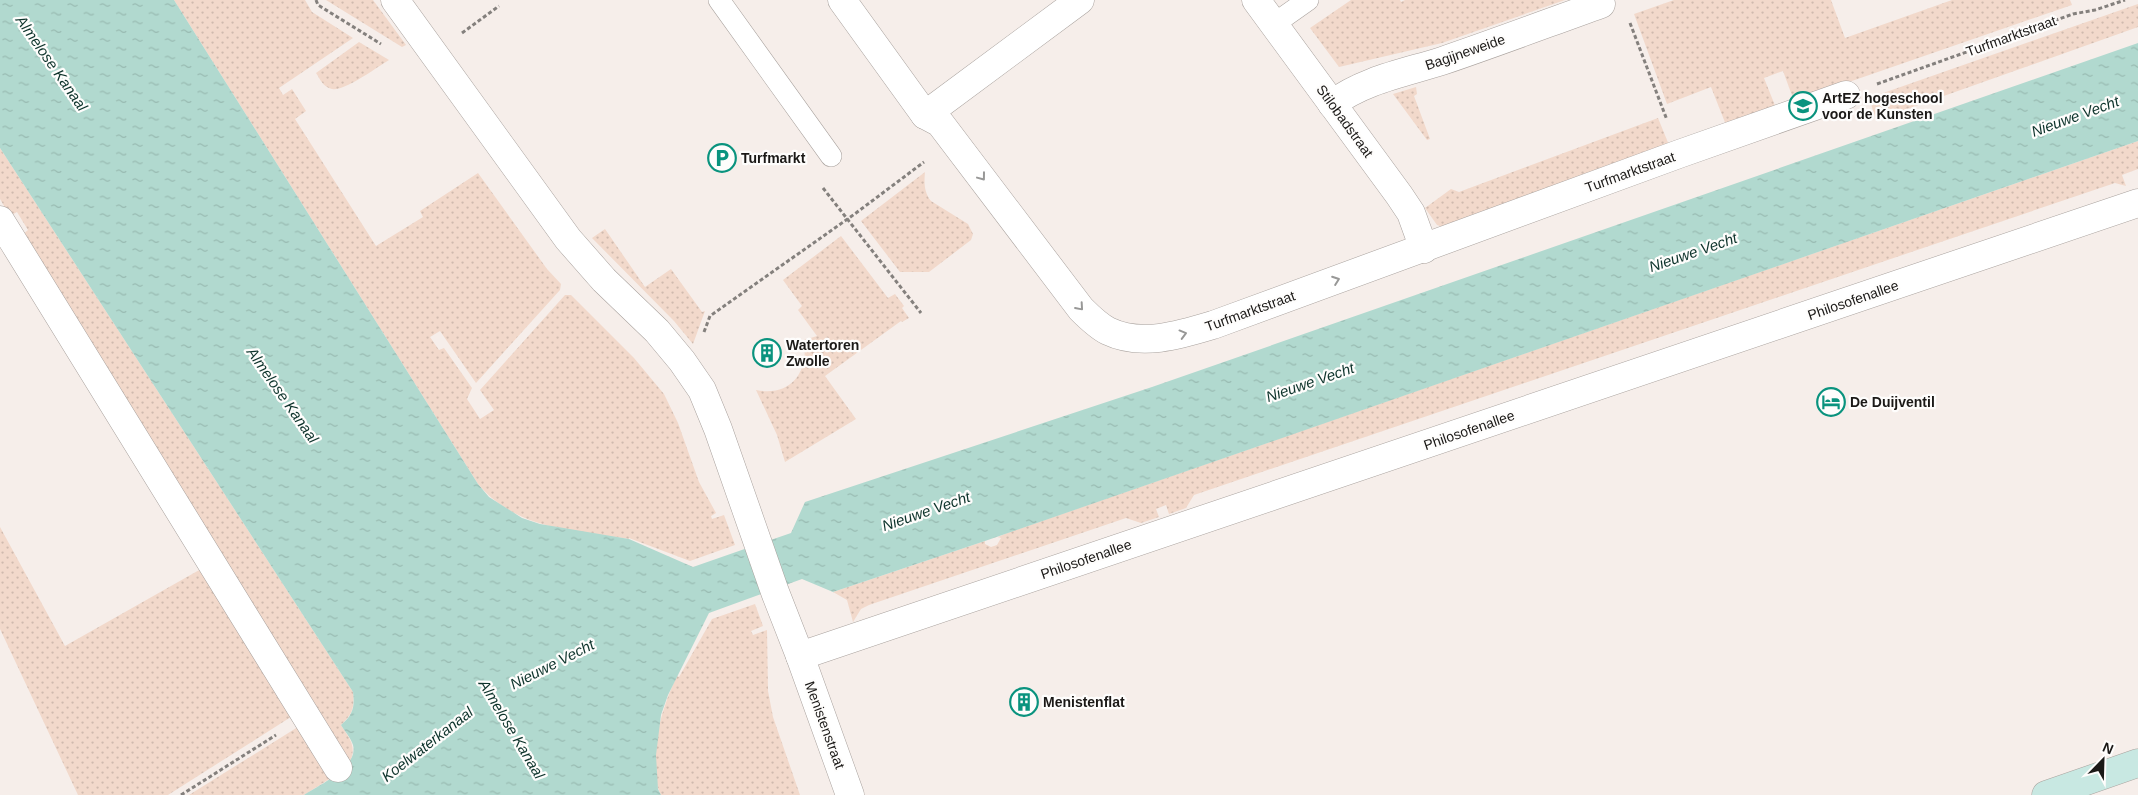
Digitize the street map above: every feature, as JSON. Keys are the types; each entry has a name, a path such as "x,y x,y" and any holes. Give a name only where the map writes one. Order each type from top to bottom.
{"main road":[{"path":"2046,795 2138,763"}],"street":[{"path":"395,0 568,239 604,280 657,331 682,361 702,390 800,656"},
{"path":"842,0 925,115 940,123 952,138"},
{"path":"925,115 1080,0"},
{"name":"Stilobadstraat","path":"1256,0 1411,213 1424,249"},
{"name":"Bagijneweide","path":"1332,104 1349,91 1375,81 1441,61 1601,4"},
{"name":"Turfmarktstraat","path":"952,138 1081,309 1107,330 1135,338 1173,336 1194,331 1846,95"},
{"name":"Philosofenallee","path":"800,656 2138,203"},
{"path":"0,220 338,768"},
{"name":"Menistenstraat","path":"800,656 850,795"}],"lane":[{"path":"719,0 831,156"},
{"path":"1274,24 1308,0"}],"path":[{"name":"Turfmarktstraat","path":"1846,95 2073,14 2095,10 2125,0"},
{"path":"1628,18 1679,154"},
{"path":"682,361 702,345 700,342 710,316 906,177 952,138"},
{"path":"820,183 922,313"},
{"path":"181,795 306,716"}],"shaded area":[{"path":"174,0 305,0 312,12 353,38 279,88 283,95 292,89 306,111 295,119 376,246 423,217 420,211 478,173 547,269 561,284 560,290 476,383 440,331 430,337 439,350 444,348 472,388 467,399 480,419 494,410 480,390 565,295 571,295 634,358 664,394 678,423 699,482 716,513 711,516 712,519 724,515 735,545 690,561 629,538 567,530 547,525 510,511 493,499 478,484"},
{"path":"326,0 373,0 406,45 402,47"},
{"path":"1351,0 1400,0 1401,2 1405,0 1565,0 1442,43 1339,67 1310,28"},
{"path":"1674,0 1831,0 1845,38 1952,0 2070,0 2072,5 1794,101 1783,71 1764,78 1776,108 1726,125 1711,87 1667,104 1634,14"},
{"path":"2138,4 2138,27 1876,120 1869,98"},
{"path":"359,42 389,60 344,87 332,89 326,86 316,73"},
{"path":"1416,87 1417,94 1414,96 1430,139 1427,140 1393,94"},
{"path":"1658,118 1669,145 1446,228 1437,225 1425,208 1451,189 1459,192"},
{"path":"2138,141 2138,169 2122,175 2126,186 2115,183 1194,495 1186,508 1169,514 1166,505 1156,509 1159,517 1141,523 1126,518 869,605 861,609 853,622 847,600 833,592 985,541 985,544 991,547 997,545 1001,538 998,537 1007,533"},
{"path":"0,148 353,692 354,702 352,710 348,718 341,725 353,748 349,765 22,235 28,230 17,212 10,216 0,199"},
{"path":"925,172 925,187 931,201 968,224 973,234 971,240 929,272 900,272 861,221"},
{"path":"605,229 645,287 671,269 702,312 705,311 693,344 674,321 592,238"},
{"path":"841,236 888,298 895,294 904,306 902,308 909,318 901,321 825,376 856,419 785,462 777,435 756,390 779,390 795,380 803,363 805,352 804,340 817,336 798,310 802,306 783,280"},
{"path":"0,527 65,646 201,569 294,715 168,795 78,795 0,629"},
{"path":"755,604 763,626 751,631 753,635 767,630 768,691 773,717 800,795 661,795 656,782 655,751 661,718 671,688 712,619"},
{"path":"301,725 331,778 304,795 189,795"}],"water":[{"path":"0,0 174,0 478,484 489,497 522,518 540,524 629,539 693,567 791,533 805,502 1152,387 2138,43 2138,141 833,592 802,579 709,613 668,695 661,715 656,755 658,789 661,795 304,795 328,781 350,761 353,745 341,725 348,718 352,710 354,702 353,692 0,148"}],"place":[{"name":"ArtEZ hogeschool voor de Kunsten","path":"1803,106"},
{"name":"Turfmarkt","path":"722,158"},
{"name":"Watertoren Zwolle","path":"767,353"},
{"name":"De Duijventil","path":"1831,402"},
{"name":"Menistenflat","path":"1024,702"}],"water label":[{"name":"Almelose Kanaal","path":"52,63"},
{"name":"Nieuwe Vecht","path":"2075,116"},
{"name":"Nieuwe Vecht","path":"1693,252"},
{"name":"Nieuwe Vecht","path":"1310,382"},
{"name":"Almelose Kanaal","path":"283,395"},
{"name":"Nieuwe Vecht","path":"926,511"},
{"name":"Nieuwe Vecht","path":"552,664"},
{"name":"Almelose Kanaal","path":"512,729"},
{"name":"Koelwaterkanaal","path":"427,744"}]}
